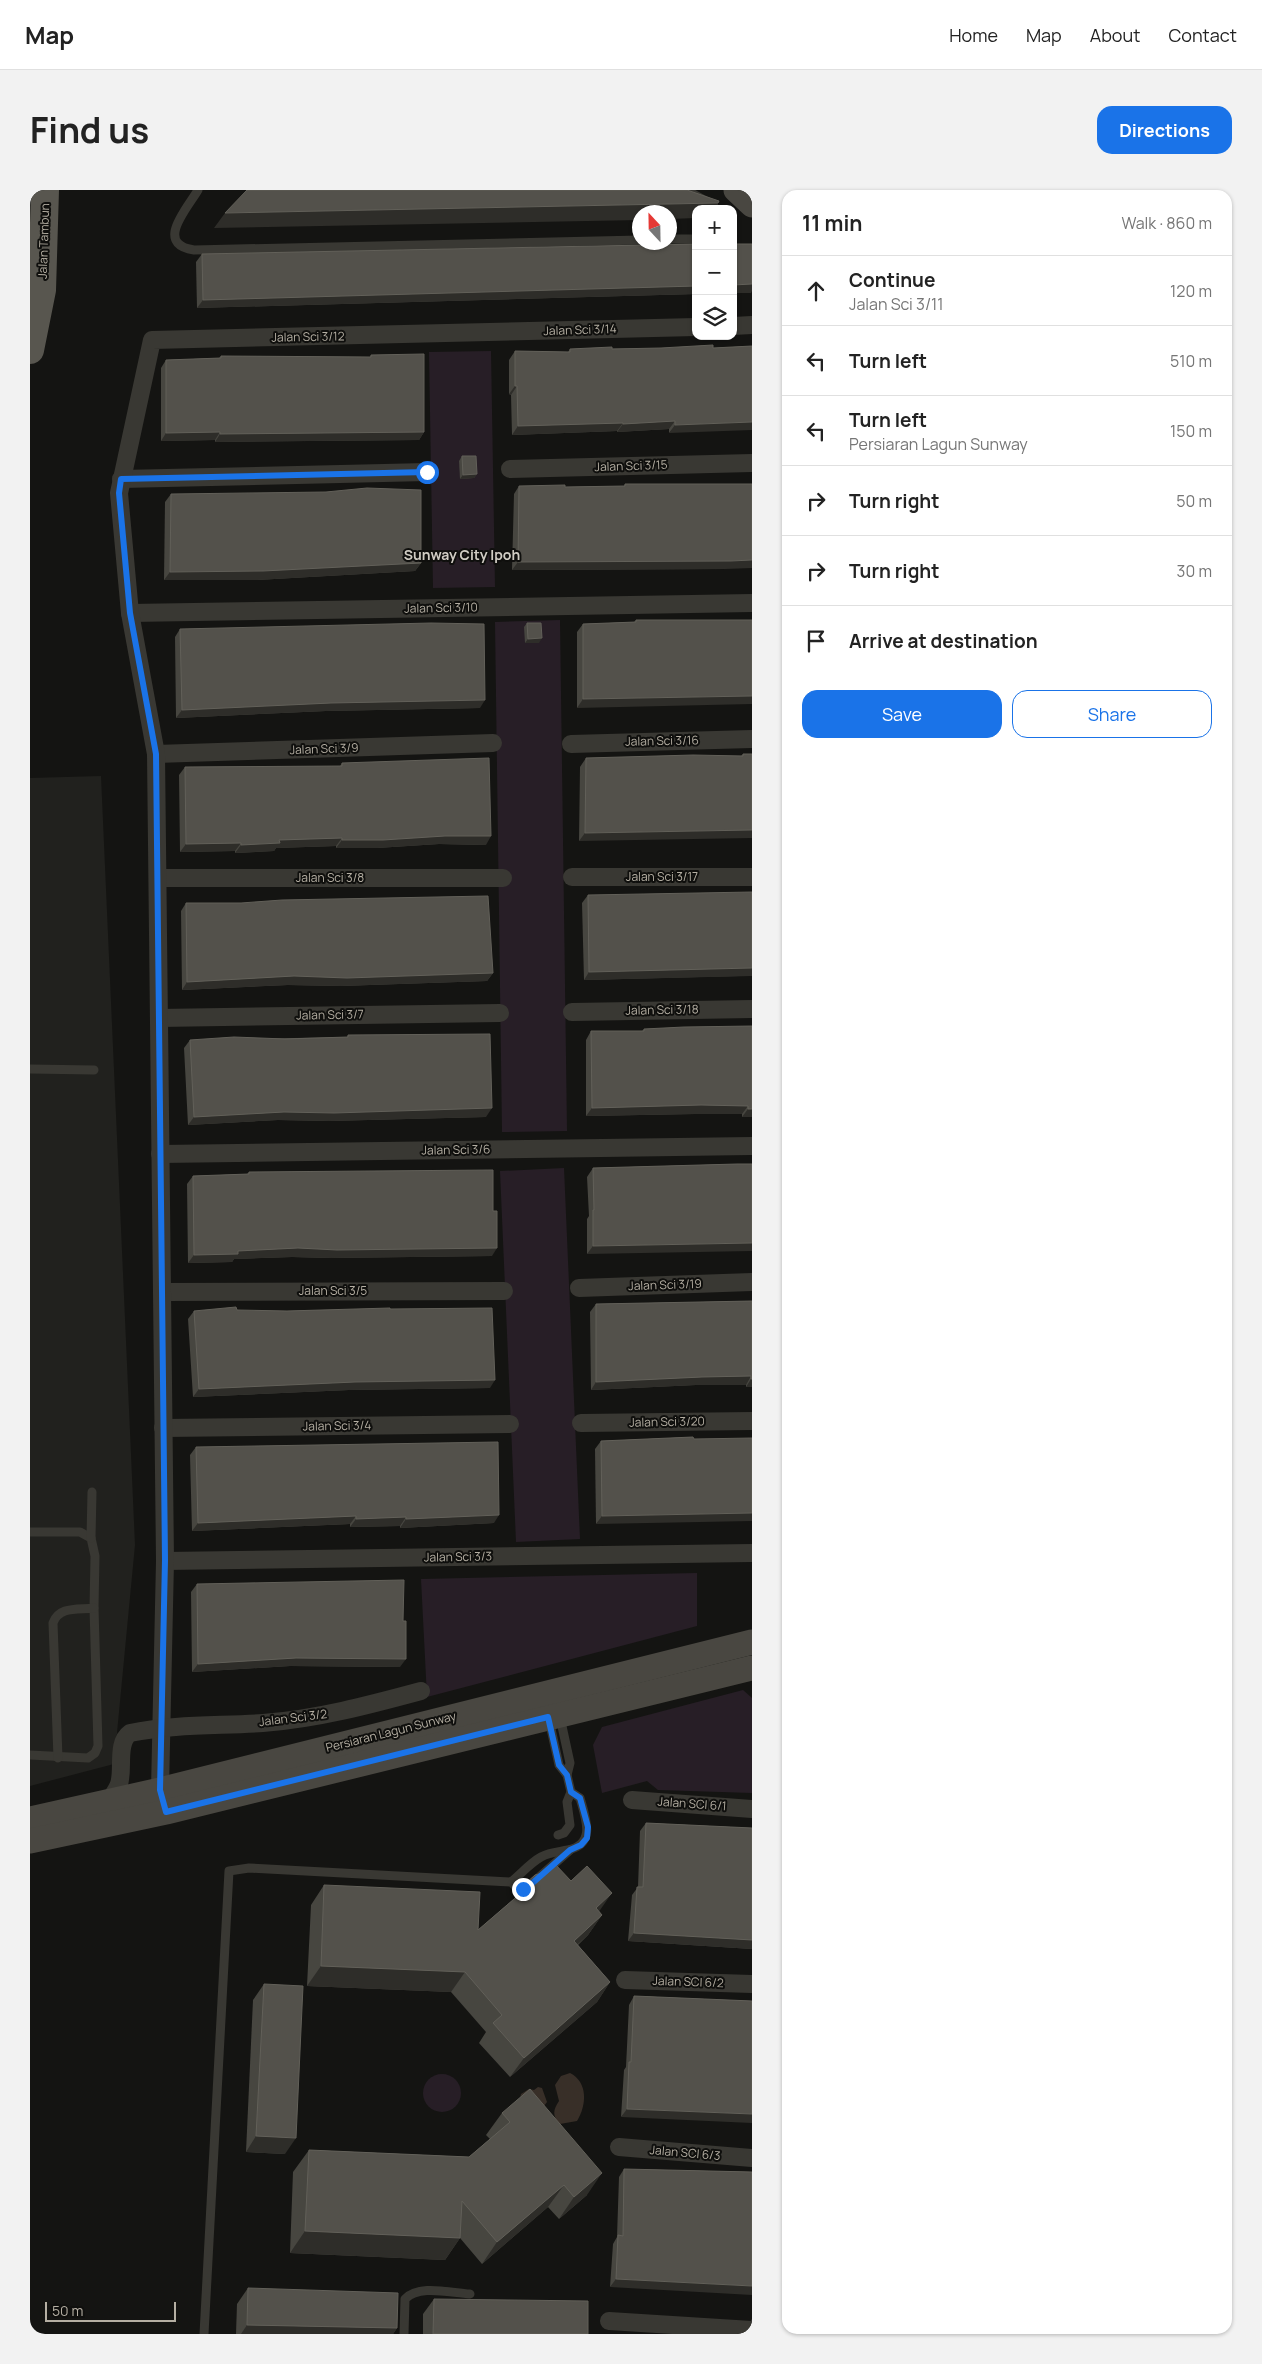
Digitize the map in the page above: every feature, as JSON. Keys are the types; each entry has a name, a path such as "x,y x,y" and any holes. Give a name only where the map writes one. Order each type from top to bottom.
{"main road":[{"name":"Jalan Tambun","path":"30,350 42,290 45,190"},
{"path":"736,190 752,205"},
{"name":"Persiaran Lagun Sunway","path":"30,1841 163,1801 752,1642"},
{"name":"Persiaran Lagun Sunway","path":"30,1819 109,1802 163,1801 554,1716 752,1668"}],"street":[{"path":"737,326 752,326"},
{"name":"Jalan Sci 3/14","path":"465,334 692,327"},
{"name":"Jalan Sci 3/12","path":"121,479 152,340 465,334"},
{"name":"Jalan Sci 3/15","path":"510,469 752,463"},
{"path":"163,1801 162,1726 165,1560 156,754 130,613 119,493 121,479 427,472"},
{"name":"Jalan Sci 3/10","path":"130,613 752,603"},
{"name":"Jalan Sci 3/16","path":"571,744 752,739"},
{"name":"Jalan Sci 3/9","path":"156,754 493,743"},
{"name":"Jalan Sci 3/17","path":"572,877 752,877"},
{"name":"Jalan Sci 3/8","path":"158,878 503,878"},
{"name":"Jalan Sci 3/18","path":"572,1012 752,1008"},
{"name":"Jalan Sci 3/7","path":"159,1018 500,1013"},
{"name":"Jalan Sci 3/6","path":"160,1154 752,1146"},
{"name":"Jalan Sci 3/19","path":"579,1288 752,1282"},
{"name":"Jalan Sci 3/5","path":"162,1292 504,1291"},
{"name":"Jalan Sci 3/20","path":"581,1423 752,1421"},
{"name":"Jalan Sci 3/4","path":"164,1428 510,1424"},
{"name":"Jalan Sci 3/3","path":"165,1560 752,1553"},
{"name":"Jalan Sci 3/2","path":"109,1802 119,1783 123,1747 126,1736 130,1733 162,1726 264,1723 337,1713 421,1691"},
{"name":"Jalan SCI 6/1","path":"632,1800 752,1808"},
{"name":"Jalan SCI 6/2","path":"624,1980 752,1984"},
{"name":"Jalan SCI 6/3","path":"619,2147 752,2158"},
{"path":"609,2320 752,2330"}],"lane":[{"path":"199,190 174,230 175,239 180,246 186,249 632,240"},
{"path":"686,190 713,205"},
{"path":"677,239 692,239"},
{"path":"30,1069 94,1070"},
{"path":"30,1755 58,1758 88,1758 95,1753 98,1746 94,1608 95,1556 91,1538 92,1492"},
{"path":"30,1532 80,1532 91,1538"},
{"path":"58,1758 53,1623 55,1616 61,1611 94,1608"},
{"path":"554,1716 570,1763 567,1775 571,1792 568,1802 570,1825 564,1833 558,1835"},
{"path":"204,2334 229,1871 249,1868 351,1873 511,1882 518,1889 528,1887 570,1850 581,1845 587,1838 588,1827 580,1798 571,1792"},
{"path":"511,1882 541,1857 552,1852 570,1850"},
{"path":"404,2334 405,2299 411,2293 421,2291 470,2294"}],"shaded area":[{"path":"491,351 495,587 433,588 429,352"},
{"path":"560,620 567,1131 502,1132 495,622"},
{"path":"101,776 135,1545 114,1764 30,1786 30,778"},
{"path":"564,1168 580,1539 516,1542 500,1171"},
{"path":"697,1573 697,1626 427,1697 421,1579"},
{"path":"743,1690 752,1698 752,1793 658,1790 647,1781 602,1793 593,1745 602,1727"},
{"path":"570,2073 576,2077 583,2088 583,2108 577,2121 560,2124 555,2116 555,2110 559,2101 555,2085 561,2076"},
{"path":"442,2074 456,2079 461,2093 456,2107 442,2112 428,2107 423,2093 428,2079"},
{"path":"538,2087 542,2088 547,2102 544,2106 520,2099 521,2094 529,2089 534,2090"}],"building":[{"path":"247,190 687,190 719,201 718,203 225,213"},
{"path":"677,244 692,244 692,286 203,300 202,254 632,245 632,250 677,250"},
{"path":"737,244 752,244 752,284 737,285"},
{"path":"713,345 713,348 752,346 752,422 675,425 675,421 518,426 515,351 570,352 570,349 612,347 612,349 661,348"},
{"path":"424,354 424,432 166,433 166,360 221,358 221,356 371,357 371,355"},
{"path":"462,456 476,456 477,474 463,475"},
{"path":"625,484 752,484 752,560 518,562 519,486 625,486"},
{"path":"367,488 421,490 421,563 263,571 170,572 171,494 326,492"},
{"path":"636,620 752,620 752,696 583,699 583,624 636,622"},
{"path":"431,623 484,624 485,700 331,703 182,710 180,629"},
{"path":"527,623 541,623 542,638 528,639"},
{"path":"743,754 752,754 752,830 585,833 586,758 693,755 743,756"},
{"path":"489,758 491,836 445,836 383,840 342,840 342,838 279,840 280,843 241,845 241,843 186,844 185,767 342,766 342,763"},
{"path":"752,892 752,968 589,972 588,895"},
{"path":"488,896 493,973 347,978 294,976 187,982 186,903"},
{"path":"752,1026 752,1109 748,1109 748,1106 701,1105 592,1108 591,1031 644,1031 644,1029 684,1027"},
{"path":"490,1034 492,1108 334,1113 284,1112 194,1117 190,1040 234,1037 285,1039 348,1037 348,1035"},
{"path":"752,1164 752,1243 593,1246 593,1168"},
{"path":"493,1170 493,1211 497,1211 497,1248 337,1250 298,1248 238,1251 238,1254 194,1255 193,1176 249,1174 249,1172"},
{"path":"752,1301 752,1379 751,1376 596,1382 596,1304"},
{"path":"236,1307 237,1310 287,1311 492,1308 495,1380 355,1382 199,1389 194,1311"},
{"path":"693,1437 694,1439 752,1438 752,1513 602,1516 601,1441"},
{"path":"498,1442 499,1515 406,1519 406,1517 356,1519 356,1516 198,1523 196,1447"},
{"path":"404,1580 403,1621 406,1621 406,1659 296,1658 198,1664 197,1584"},
{"path":"646,1823 752,1828 752,1940 634,1933 637,1887 643,1887"},
{"path":"555,1864 571,1881 587,1866 612,1893 596,1908 602,1915 574,1941 610,1982 524,2058 493,2023 502,2015 465,1972 321,1966 324,1885 480,1892 478,1930 528,1887 525,1884 535,1875 546,1872"},
{"path":"264,1984 303,1986 296,2138 256,2136"},
{"path":"634,1996 752,2001 752,2114 627,2109"},
{"path":"530,2089 602,2173 574,2197 564,2185 497,2242 462,2201 460,2238 305,2231 309,2150 469,2157 510,2122 502,2113"},
{"path":"624,2169 752,2172 752,2286 616,2279 618,2235 623,2236"},
{"path":"248,2288 398,2293 397,2328 247,2325"},
{"path":"434,2299 588,2301 588,2334 433,2334"}],"district":[{"name":"Sunway City Ipoh","path":"462,555"}],"route":[{"path":"427,472 121,479 119,493 130,613 156,754 165,1560 160,1790 166,1812 548,1717 559,1765 567,1775 571,1792 580,1798 588,1827 587,1838 581,1845 570,1850 528,1887 523,1889"}]}
